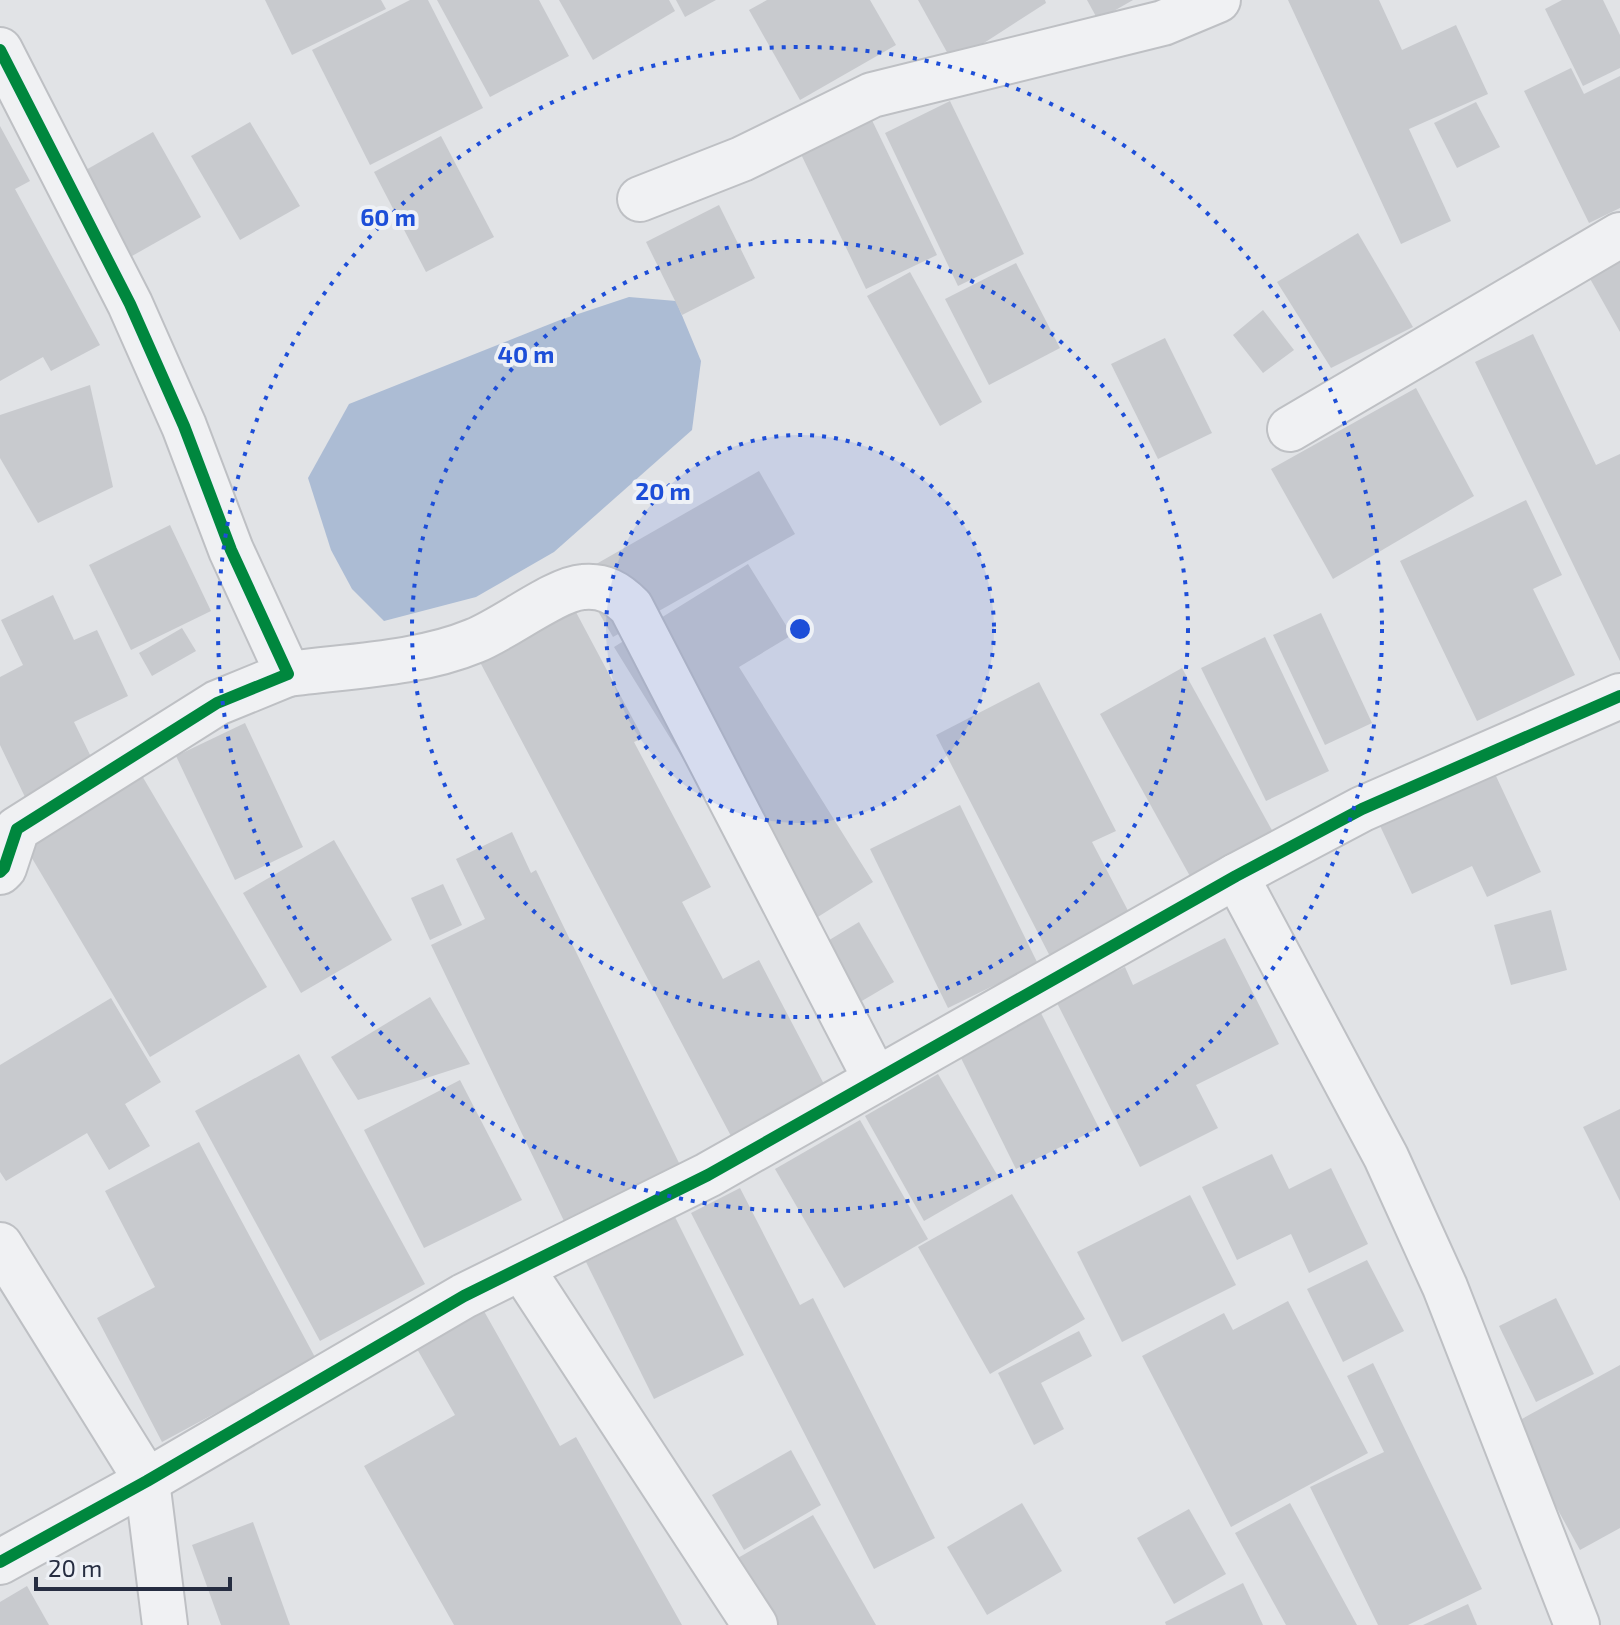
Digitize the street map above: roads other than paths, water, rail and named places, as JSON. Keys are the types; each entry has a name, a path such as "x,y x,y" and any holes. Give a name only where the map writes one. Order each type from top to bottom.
{"street":[{"path":"640,199 742,159 872,95 1163,23 1218,0"},
{"path":"0,50 130,304 184,426 231,550 288,674"},
{"path":"1290,429 1620,235"},
{"path":"0,872 17,829 217,703 288,674 440,653 506,627 567,590 584,586 601,588 617,593 631,607 876,1080"},
{"path":"0,1562 147,1481 464,1296 708,1175 1236,876 1362,809 1620,696"},
{"path":"1236,876 1393,1171 1445,1287 1577,1625"},
{"path":"0,1245 147,1481 165,1625"},
{"path":"522,1269 755,1625"}],"water":[{"path":"629,297 676,301 701,361 692,430 554,552 476,597 384,621 352,589 331,550 308,478 349,404 560,320"}]}
